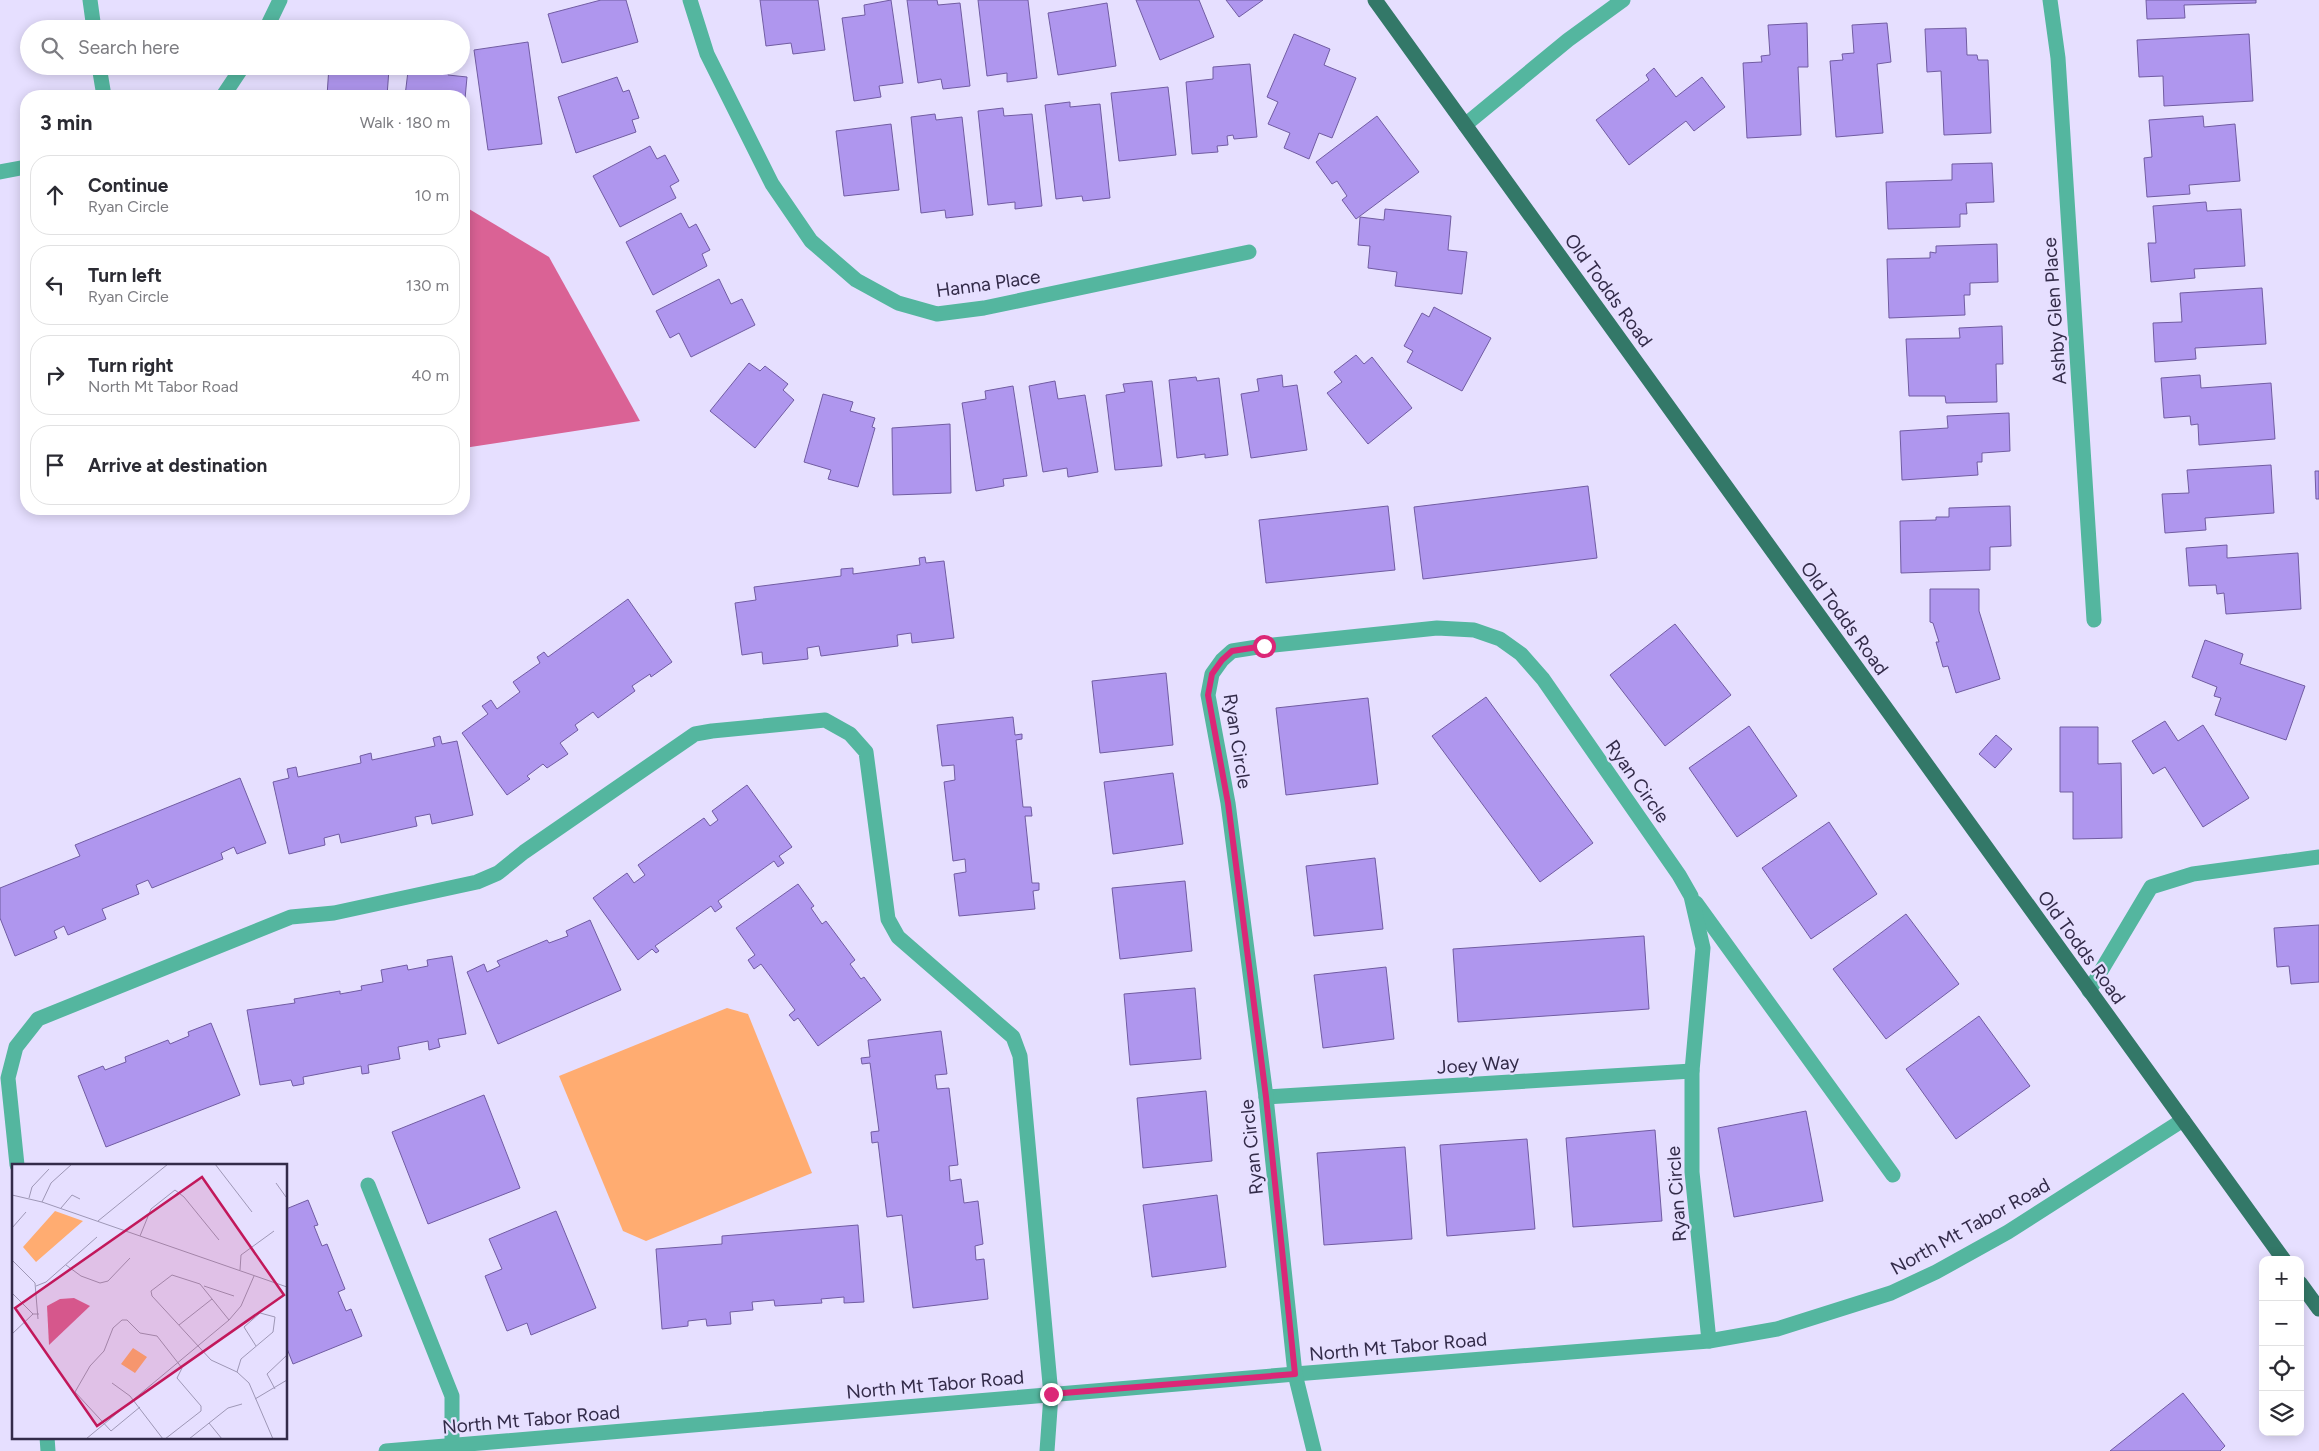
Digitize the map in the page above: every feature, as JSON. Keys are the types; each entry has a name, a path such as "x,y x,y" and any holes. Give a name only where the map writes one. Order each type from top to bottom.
{"main road":[{"name":"Old Todds Road","path":"1375,0 2281,1256"},
{"path":"2304,1288 2319,1309"}],"street":[{"path":"90,0 93,20"},
{"path":"270,20 280,0"},
{"name":"Hanna Place","path":"690,0 707,54 736,116 772,184 805,233 811,241 856,280 898,302 937,314 984,308 1249,252"},
{"path":"1465,125 1568,40 1623,0"},
{"name":"Ashby Glen Place","path":"2050,0 2058,58 2094,620"},
{"path":"101,75 103,90"},
{"path":"227,90 237,75"},
{"path":"0,172 20,169"},
{"name":"Ryan Circle","path":"1314,1451 1295,1374 1266,1097 1228,803 1208,695 1212,674 1222,660 1232,651 1437,628 1474,630 1500,639 1521,654 1543,679 1692,896 1893,1175"},
{"path":"17,1164 8,1078 16,1047 38,1019 292,917 334,913 477,882 498,873 524,852 695,734 825,720 850,734 866,752 888,919 898,937 1013,1037 1020,1056 1051,1394 1047,1451"},
{"path":"2089,990 2151,887 2193,874 2319,857"},
{"name":"Ryan Circle","path":"1692,896 1703,948 1692,1071 1692,1172 1709,1341"},
{"name":"Joey Way","path":"1266,1097 1692,1071"},
{"name":"North Mt Tabor Road","path":"386,1451 452,1448 1051,1394 1709,1341 1777,1329 1900,1288 1936,1272 2008,1232 2182,1120"},
{"path":"368,1185 452,1396 452,1448"},
{"path":"47,1438 48,1451"}],"shaded area":[{"path":"470,210 549,257 640,421 470,447"},
{"path":"727,1008 748,1014 812,1173 646,1241 623,1231 559,1076"}],"building":[{"path":"601,0 626,0 638,42 562,63 548,14"},
{"path":"760,0 818,0 825,50 793,54 791,43 766,46"},
{"path":"891,0 903,83 879,86 881,97 854,101 842,18 865,15 864,5"},
{"path":"907,0 937,0 938,5 960,3 970,86 943,89 941,79 918,83"},
{"path":"978,0 1028,0 1037,78 1007,82 1007,73 987,76"},
{"path":"1136,0 1199,0 1214,37 1160,60"},
{"path":"1226,0 1263,0 1239,17"},
{"path":"2146,0 2256,0 2256,3 2184,5 2185,18 2147,19"},
{"path":"1107,3 1116,66 1058,75 1048,13"},
{"path":"1807,23 1808,67 1798,67 1801,135 1747,138 1743,63 1762,62 1761,56 1770,55 1768,25"},
{"path":"1887,23 1891,62 1877,64 1883,133 1836,137 1830,61 1843,60 1842,54 1854,53 1852,25"},
{"path":"1966,28 1967,55 1977,55 1978,60 1988,60 1991,133 1944,135 1941,71 1927,72 1925,29"},
{"path":"1294,34 1330,49 1324,65 1356,78 1332,138 1319,133 1309,159 1284,148 1290,133 1268,124 1278,102 1267,97"},
{"path":"2249,34 2253,101 2164,106 2163,76 2139,77 2137,40"},
{"path":"528,42 542,144 488,150 474,50"},
{"path":"1250,64 1257,137 1234,139 1233,135 1227,136 1228,145 1217,146 1218,152 1192,154 1186,82 1213,79 1213,67"},
{"path":"1654,68 1676,97 1702,77 1725,107 1694,131 1686,121 1629,165 1596,120 1649,80 1646,75"},
{"path":"328,75 389,75 387,90 327,90"},
{"path":"408,75 467,77 466,90 406,90"},
{"path":"617,77 623,92 629,90 639,118 632,120 636,132 576,153 558,97"},
{"path":"1168,87 1176,155 1119,161 1111,93"},
{"path":"1070,102 1070,107 1100,104 1110,198 1083,201 1082,196 1056,199 1045,105"},
{"path":"1003,108 1004,116 1032,114 1042,206 1015,209 1015,202 988,205 978,111"},
{"path":"935,114 936,120 962,117 973,215 946,218 945,210 921,213 911,117"},
{"path":"1377,116 1419,172 1356,219 1342,200 1347,196 1337,181 1332,184 1316,162"},
{"path":"2203,116 2204,127 2235,124 2240,181 2189,185 2190,194 2147,197 2144,158 2152,157 2149,120"},
{"path":"891,124 899,190 844,196 836,131"},
{"path":"650,146 657,159 665,155 679,181 670,186 676,198 620,227 593,176"},
{"path":"1992,163 1994,202 1966,203 1967,214 1960,214 1960,227 1888,229 1886,182 1952,180 1952,164"},
{"path":"2206,202 2207,211 2241,209 2245,266 2194,269 2195,278 2151,282 2148,243 2156,243 2153,206"},
{"path":"1385,209 1451,216 1448,250 1467,252 1462,294 1395,286 1397,272 1368,268 1370,246 1358,245 1360,217 1384,220"},
{"path":"681,213 689,228 696,224 710,250 702,254 707,266 653,295 626,242"},
{"path":"1997,244 1998,282 1970,283 1970,295 1964,295 1965,315 1889,318 1887,259 1930,258 1930,252 1936,253 1936,246"},
{"path":"719,279 731,304 742,299 755,325 691,357 679,333 670,338 656,311"},
{"path":"2262,288 2266,344 2195,348 2196,359 2155,362 2153,323 2182,322 2180,293"},
{"path":"1434,307 1491,338 1462,391 1407,362 1413,351 1404,346 1422,313 1429,317"},
{"path":"2002,326 2003,364 1996,364 1997,402 1946,403 1945,396 1909,396 1906,339 1960,338 1959,328"},
{"path":"1356,355 1364,364 1372,357 1412,408 1368,444 1327,393 1342,382 1334,372"},
{"path":"749,363 760,371 765,366 788,384 783,390 794,400 755,448 710,411"},
{"path":"1282,375 1283,387 1297,385 1307,450 1251,458 1241,394 1259,391 1257,379"},
{"path":"2200,375 2201,388 2271,383 2275,439 2199,445 2198,424 2191,425 2190,416 2164,418 2161,378"},
{"path":"1196,377 1197,381 1219,378 1228,455 1205,458 1205,454 1177,458 1169,380"},
{"path":"1055,381 1058,399 1085,395 1098,472 1068,477 1067,468 1043,472 1029,386"},
{"path":"1152,381 1162,466 1115,470 1106,395 1125,392 1123,384"},
{"path":"1013,386 1027,476 1003,479 1004,486 976,491 962,403 986,399 985,391"},
{"path":"823,394 853,402 850,411 875,418 872,427 875,428 858,487 828,479 831,470 804,462"},
{"path":"2009,413 2010,451 1982,453 1982,462 1977,462 1978,475 1902,480 1900,431 1948,428 1947,416"},
{"path":"950,424 951,493 893,495 892,428"},
{"path":"2271,465 2274,513 2205,518 2206,530 2165,533 2162,494 2189,493 2187,470"},
{"path":"2315,471 2319,471 2319,499 2316,499"},
{"path":"1588,486 1597,558 1423,579 1414,507"},
{"path":"1388,506 1395,570 1266,583 1259,520"},
{"path":"2010,506 2011,546 1990,547 1990,570 1901,573 1900,521 1936,520 1936,517 1949,517 1949,508"},
{"path":"2227,545 2227,558 2298,553 2301,609 2226,614 2224,593 2217,594 2216,585 2189,586 2186,548"},
{"path":"925,557 926,563 944,561 954,638 912,643 911,633 897,635 898,646 821,656 819,646 807,648 808,659 763,664 762,652 742,655 735,603 756,600 754,587 841,576 841,569 853,568 853,574 920,565 919,558"},
{"path":"1930,589 1979,589 1979,611 2000,679 1956,693 1948,666 1943,667 1936,642 1939,642 1933,623 1930,622"},
{"path":"628,599 672,662 651,677 650,674 632,686 635,691 598,718 593,712 575,725 578,730 560,743 568,754 547,768 543,764 527,776 530,779 507,795 462,733 488,714 482,706 491,700 497,709 520,692 513,682 540,663 537,657 544,652 548,657"},
{"path":"1675,624 1731,695 1665,746 1610,675"},
{"path":"2205,640 2243,654 2240,664 2305,686 2286,740 2215,715 2221,698 2214,696 2217,687 2192,677"},
{"path":"1166,673 1173,745 1100,753 1092,681"},
{"path":"1486,697 1593,843 1540,882 1432,736"},
{"path":"1368,698 1378,784 1286,795 1276,708"},
{"path":"1013,717 1015,735 1022,734 1022,739 1016,740 1023,807 1031,807 1032,816 1025,816 1032,883 1039,883 1039,890 1033,891 1035,909 959,916 954,874 966,872 965,859 953,861 944,782 955,780 954,765 942,766 937,725"},
{"path":"2165,721 2178,741 2203,725 2249,798 2203,827 2165,767 2153,774 2132,741"},
{"path":"1749,726 1797,796 1737,837 1689,768"},
{"path":"2060,727 2098,727 2098,764 2121,763 2122,838 2073,839 2073,792 2060,792"},
{"path":"1996,735 2012,749 1995,768 1979,754"},
{"path":"440,736 442,744 457,741 473,815 432,824 430,814 415,817 417,826 341,843 339,834 324,838 325,845 289,854 273,782 289,778 287,769 296,767 298,777 361,763 360,756 371,753 372,760 435,746 433,738"},
{"path":"1173,773 1183,844 1113,854 1104,782"},
{"path":"240,778 266,843 237,854 234,847 221,853 223,859 152,888 148,880 136,885 139,894 102,909 106,919 68,935 64,926 54,931 57,938 15,956 0,918 0,888 80,856 75,845"},
{"path":"747,785 792,847 779,856 784,863 778,867 774,861 718,901 722,907 715,912 711,906 655,946 659,951 656,953 652,949 638,960 593,898 627,873 634,883 645,875 638,865 704,818 710,826 718,820 712,811"},
{"path":"1829,822 1877,894 1811,939 1762,868"},
{"path":"1375,858 1383,929 1314,936 1306,866"},
{"path":"1185,881 1192,951 1120,959 1112,888"},
{"path":"798,884 814,906 811,908 822,924 826,921 855,960 850,964 861,979 864,977 881,1000 818,1046 798,1018 794,1021 789,1015 795,1010 761,964 754,969 748,960 755,955 736,928"},
{"path":"1906,914 1959,984 1886,1039 1833,969"},
{"path":"590,920 621,990 498,1044 467,972 484,964 487,972 500,966 497,961 547,940 549,943 568,936 566,931"},
{"path":"2319,925 2319,982 2291,984 2289,966 2277,967 2274,928"},
{"path":"1644,936 1649,1009 1458,1022 1453,949"},
{"path":"452,956 466,1034 438,1039 440,1047 429,1050 428,1041 398,1047 400,1059 368,1065 369,1073 362,1074 361,1066 303,1077 304,1084 293,1086 291,1080 260,1085 247,1010 295,1003 294,999 340,991 340,994 362,990 361,986 383,982 381,970 407,965 408,970 428,966 427,960"},
{"path":"1386,967 1394,1039 1323,1048 1314,975"},
{"path":"1195,988 1201,1059 1130,1065 1124,994"},
{"path":"1979,1016 2030,1086 1956,1139 1906,1069"},
{"path":"211,1023 240,1095 106,1147 78,1076 103,1066 105,1070 126,1062 125,1057 168,1040 170,1044 189,1036 188,1032"},
{"path":"941,1031 947,1074 935,1075 937,1089 949,1088 958,1165 949,1166 950,1181 961,1179 964,1203 978,1201 983,1244 975,1246 976,1260 984,1259 988,1299 913,1308 902,1215 887,1217 878,1142 872,1143 871,1132 879,1131 870,1063 862,1064 861,1058 870,1057 868,1040"},
{"path":"1206,1091 1212,1161 1143,1168 1137,1098"},
{"path":"484,1095 520,1188 428,1224 392,1132"},
{"path":"1806,1111 1823,1201 1734,1217 1718,1128"},
{"path":"1655,1130 1662,1221 1573,1227 1566,1138"},
{"path":"1527,1139 1535,1229 1447,1236 1440,1145"},
{"path":"1405,1147 1412,1239 1324,1245 1317,1153"},
{"path":"1217,1195 1226,1267 1152,1277 1143,1205"},
{"path":"308,1200 318,1225 314,1226 322,1246 327,1244 345,1289 338,1292 346,1311 351,1309 362,1336 293,1364 288,1351 288,1208"},
{"path":"556,1211 596,1308 531,1335 527,1323 507,1331 485,1276 502,1269 489,1239"},
{"path":"858,1225 864,1302 844,1303 844,1297 821,1299 822,1303 775,1306 774,1300 752,1302 753,1310 730,1312 731,1324 707,1326 706,1319 688,1321 688,1326 662,1329 656,1249 722,1244 722,1236"},
{"path":"2183,1393 2225,1446 2220,1451 2110,1451"}],"route":[{"path":"1051,1394 1295,1374 1266,1097 1228,803 1208,695 1212,674 1222,660 1232,651 1264,646"}]}
